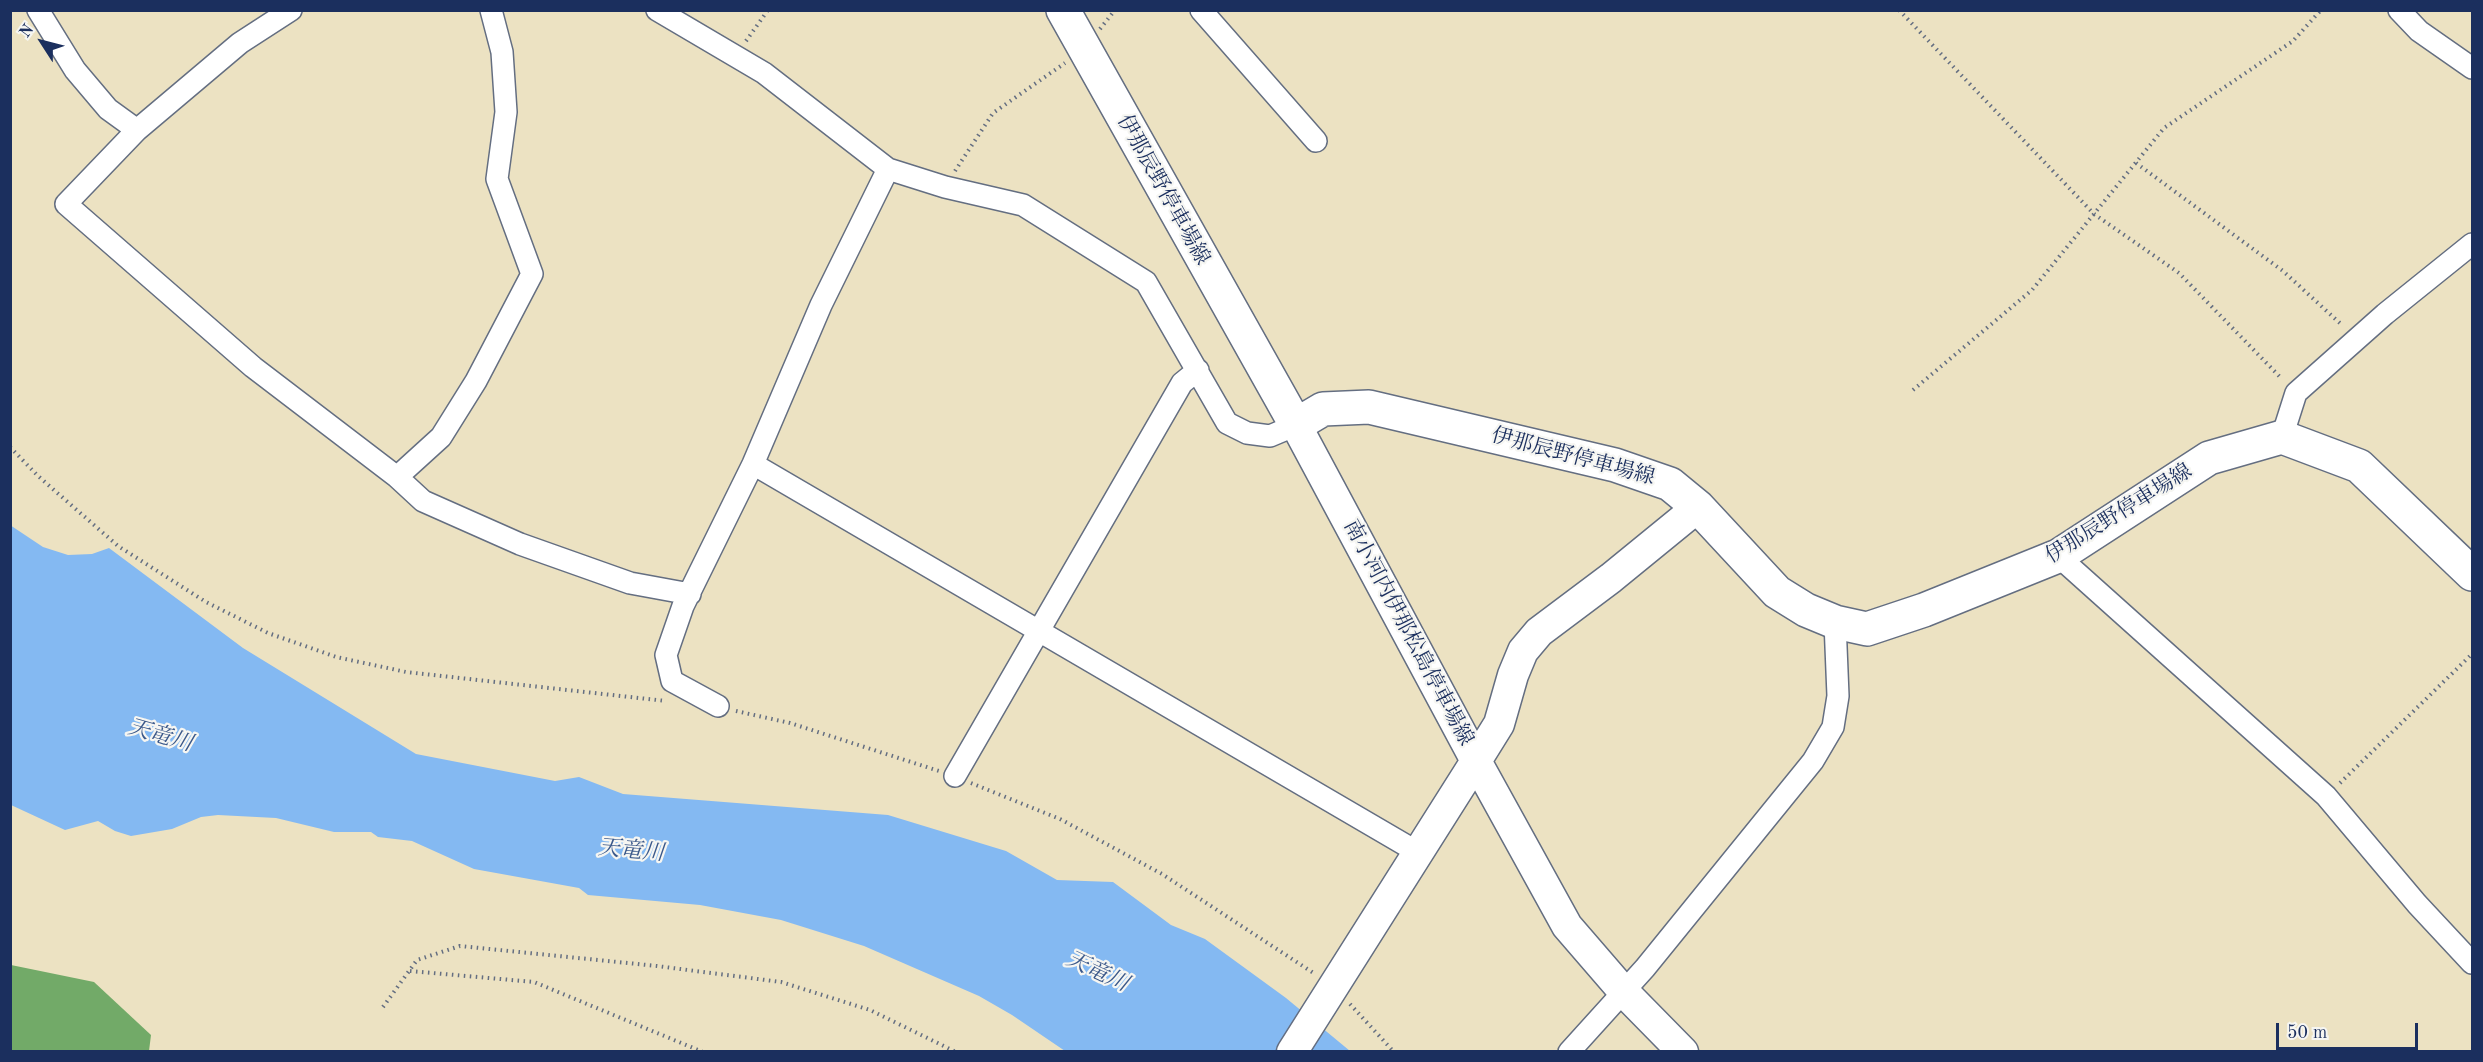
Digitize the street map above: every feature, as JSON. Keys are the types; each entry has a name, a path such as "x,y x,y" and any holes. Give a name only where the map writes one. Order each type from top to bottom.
{"main road":[{"name":"伊那辰野停車場線","path":"1064,10 1296,425 1323,409 1369,407 1615,465 1670,484 1698,507 1777,592 1806,610 1835,622 1867,629 1924,610 2058,556 2209,458 2282,437"},
{"name":"南小河内伊那松島停車場線","path":"1292,1052 1476,761 1296,425"},
{"path":"2282,437 2359,466 2472,574"},
{"path":"1683,1052 1624,992 1567,926 1476,761 1499,724 1513,675 1523,651 1539,632 1611,578 1698,507"}],"street":[{"path":"38,10 75,70 108,109 137,130"},
{"path":"291,10 240,43 137,130 66,204 253,368 397,477 423,501 520,544 630,583 690,594"},
{"path":"397,477 441,437 476,381 532,274 497,179 506,112 502,52 491,10"},
{"path":"657,10 764,73 888,169 945,187 1023,205 1146,282 1227,423 1247,433 1270,436 1296,425"},
{"path":"1201,10 1316,141"},
{"path":"2399,10 2419,32 2472,68"},
{"path":"718,706 672,681 666,655 690,594 753,464 821,306 888,169"},
{"path":"2282,437 2296,393 2472,244"},
{"path":"955,776 1041,631 1182,383 1198,370"},
{"path":"753,464 1419,853"},
{"path":"2058,556 2326,796 2417,904 2472,963"},
{"path":"1569,1052 1624,992 1813,761 1833,728 1838,696 1835,622"}],"path":[{"path":"735,56 768,10"},
{"path":"1899,10 2094,214 2180,273 2296,393"},
{"path":"1913,390 2032,290 2164,128 2293,42 2321,10"},
{"path":"945,187 993,113 1085,49"},
{"path":"2136,163 2283,271 2357,339"},
{"path":"10,447 38,476 118,546 206,602 268,633 336,657 406,672 671,701"},
{"path":"2326,796 2472,654"},
{"path":"718,706 790,723 955,776 1060,819 1162,874 1330,991 1394,1052"},
{"path":"383,1007 417,960 460,946 657,966 781,982 870,1010 956,1052"},
{"path":"410,971 534,982 703,1052"}],"green space":[{"path":"11,965 94,982 151,1035 149,1051 11,1051"}],"water":[{"name":"天竜川","path":"10,525 43,547 68,555 92,554 109,548 243,648 416,754 555,781 579,777 623,794 888,815 1006,851 1057,880 1113,882 1171,925 1205,939 1286,998 1350,1051 1065,1051 979,996 864,946 781,920 700,905 588,895 579,888 474,869 412,841 378,837 371,832 334,832 276,818 218,815 201,817 172,829 131,836 115,831 98,821 65,830 11,805"}]}
